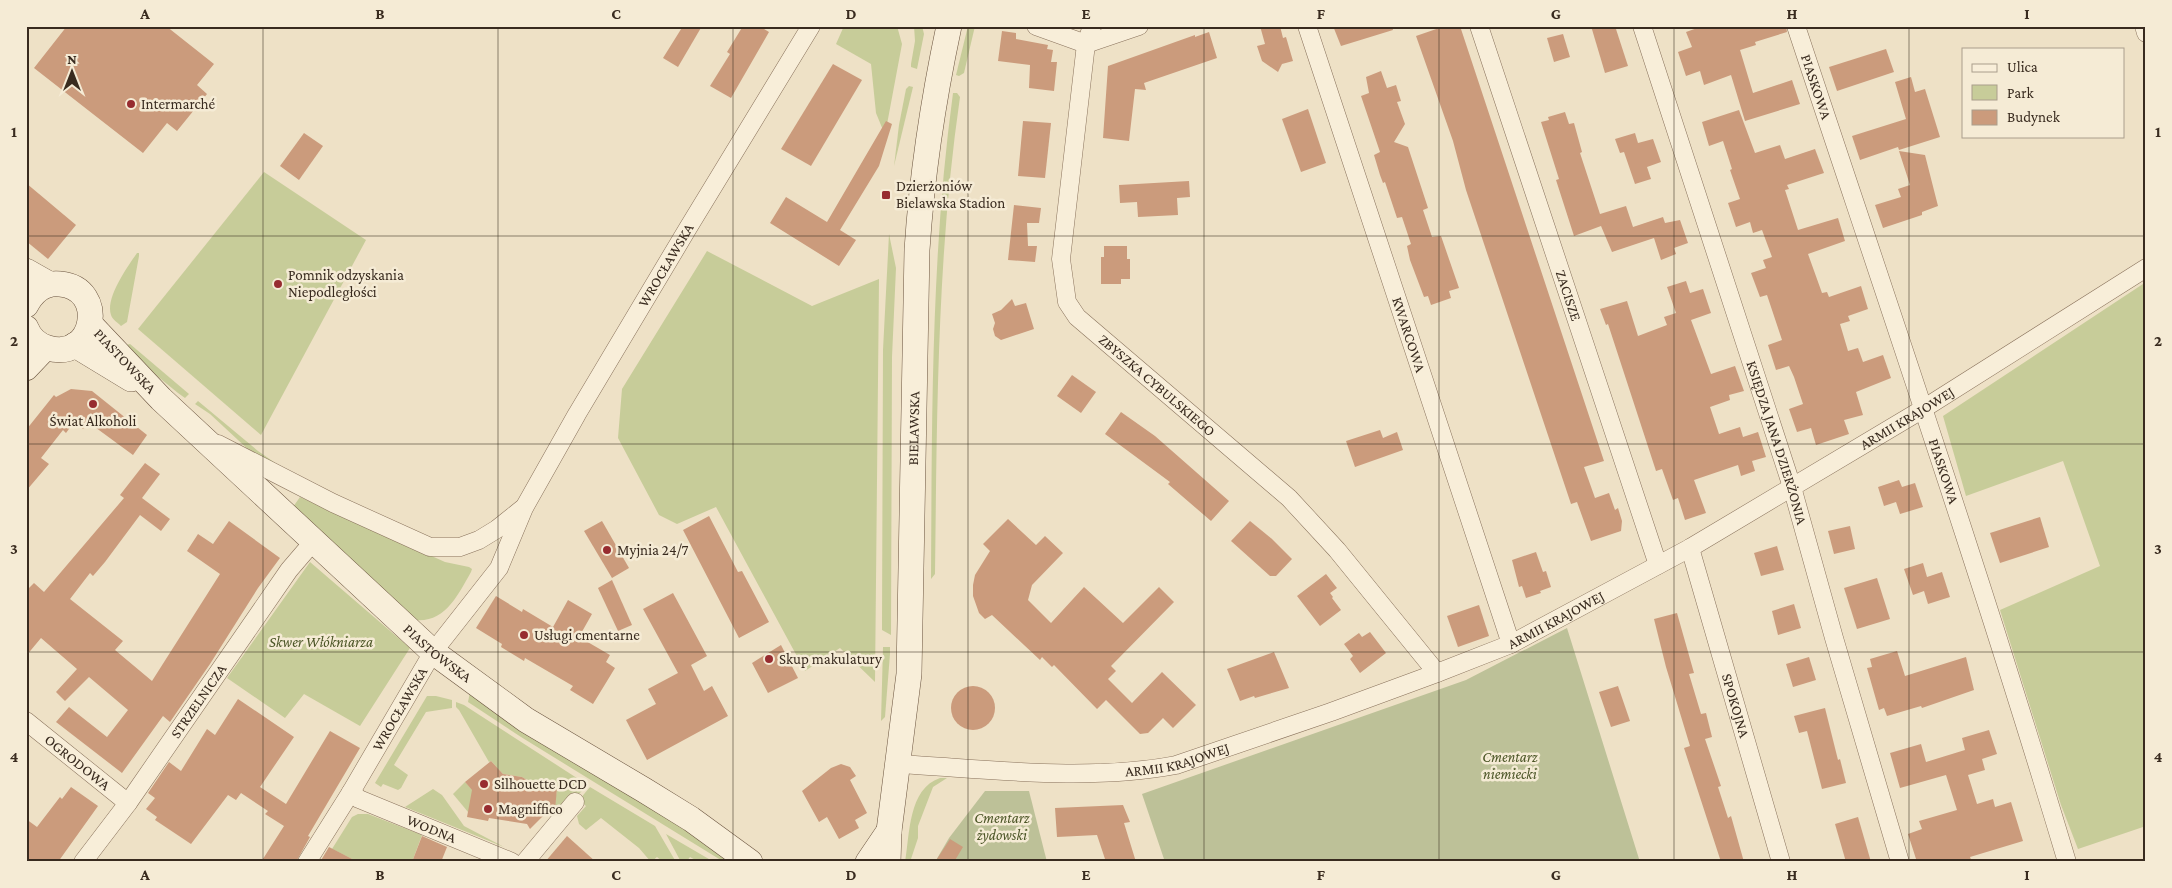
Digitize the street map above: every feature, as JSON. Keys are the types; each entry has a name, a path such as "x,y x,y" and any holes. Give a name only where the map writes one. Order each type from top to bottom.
{"street":[{"name":"WROCŁAWSKA","path":"307,862 351,792 433,652 499,568 524,508 682,237 811,26"},
{"name":"BIELAWSKA","path":"888,862 889,831 909,674 917,250 920,207 924,161 949,26"},
{"path":"1036,26 1086,44 1140,26"},
{"name":"ZBYSZKA CYBULSKIEGO","path":"1092,26 1086,44 1061,259 1067,302 1077,317 1289,498 1336,550 1438,673"},
{"name":"KWARCOWA","path":"1307,26 1511,644"},
{"name":"ZACISZE","path":"1479,26 1658,565"},
{"name":"KSIĘDZA JANA DZIERŻONIA","path":"1642,26 1792,487 1836,647 1900,862"},
{"name":"PIASKOWA","path":"1796,26 1924,409 2031,741 2067,862"},
{"path":"2144,26 2146,33"},
{"name":"ARMII KRAJOWEJ","path":"898,764 1016,772 1140,772 1176,765 1438,673 1511,644 1690,548 1924,409 2146,268"},
{"path":"26,271 49,284 68,285 82,294 89,306 90,324 82,340 66,349 55,350 31,335 26,368"},
{"path":"26,304 40,288 49,284"},
{"name":"PIASTOWSKA","path":"90,324 161,399 433,652 526,720 659,800 750,862"},
{"name":"PIASTOWSKA","path":"75,345 161,399"},
{"name":"WROCŁAWSKA","path":"196,432 316,495 430,547 460,547 479,540 524,508"},
{"name":"STRZELNICZA","path":"84,862 128,803 289,570 313,542"},
{"name":"SPOKOJNA","path":"1690,548 1781,862"},
{"name":"OGRODOWA","path":"26,721 128,803"},
{"name":"WODNA","path":"351,792 360,799 512,862"},
{"path":"525,862 575,802"},
{"name":"BIELAWSKA","path":"881,862 889,831"},
{"path":"868,862 889,831"}],"green space":[{"path":"844,26 897,26 902,44 885,135 876,113 871,64 836,44"},
{"path":"914,26 922,26 924,34 917,69 911,67 915,41"},
{"path":"968,26 975,26 964,73 959,76 956,75"},
{"path":"909,86 913,87 894,166 899,125 906,89"},
{"path":"953,93 957,93 960,97 952,156 943,275 938,395 935,574 931,579 934,336 940,214"},
{"path":"264,172 366,240 261,435 138,329"},
{"path":"889,234 896,268 892,357 891,635 882,630 883,350"},
{"path":"707,251 812,306 879,279 875,682 840,648 805,671 716,507 677,524 659,515 618,438 622,389"},
{"path":"137,253 139,253 139,256 127,322 121,326 111,315 111,300 118,283"},
{"path":"2146,282 2146,826 2078,849 2061,805 2000,610 2100,566 2063,461 1966,496 1943,416"},
{"path":"130,344 189,394 185,398 124,349 126,345"},
{"path":"198,401 258,451 284,469 252,453 210,414 195,404"},
{"path":"300,497 445,562 469,567 472,569 471,572 461,590 442,612 435,617 425,620 415,620 293,507"},
{"name":"Skwer Włókniarza","path":"310,562 410,648 360,726 304,694 285,718 227,678"},
{"name":"Cmentarz niemiecki","path":"1567,628 1640,862 1165,862 1142,794 1466,680"},
{"path":"883,647 890,647 890,654 885,717 881,721"},
{"path":"470,692 646,803 731,862 724,862 521,737 468,702"},
{"path":"427,696 452,700 452,708 426,712 394,765 408,775 401,788 398,790 383,784 381,787 375,783"},
{"path":"456,702 464,705 583,782 582,791 556,816 554,811 557,788 532,783 522,777 503,774 491,761 489,762 456,707"},
{"path":"940,778 947,778 933,787 918,826 918,838 910,862 905,862 912,814 916,802 930,784"},
{"path":"465,782 476,794 468,812 453,794"},
{"path":"590,787 655,826 676,862 663,862 657,857 651,862 639,848 601,818 586,830 579,824 577,816 586,806 579,800"},
{"path":"433,789 442,795 464,826 504,847 405,807"},
{"name":"Cmentarz żydowski","path":"985,791 1029,791 1047,862 935,862 949,838"},
{"path":"358,814 368,814 422,835 412,862 358,862 332,849 352,817"},
{"path":"666,834 714,862 699,862 690,857 686,862 681,862"}],"building":[{"name":"Intermarché","path":"67,26 166,26 214,64 197,85 207,94 177,131 167,123 143,153 34,68"},
{"path":"683,26 702,26 678,67 663,58"},
{"path":"743,26 759,26 769,32 731,98 710,86 730,54 727,52"},
{"path":"1260,26 1280,26 1283,38 1286,37 1293,61 1282,64 1278,72 1262,61 1257,46 1265,44"},
{"path":"1333,26 1392,26 1393,30 1341,46"},
{"path":"1445,26 1460,26 1604,461 1584,467 1595,498 1609,493 1615,510 1618,508 1622,521 1621,531 1591,541 1577,502 1571,504 1466,190 1453,141 1416,36"},
{"path":"1591,26 1615,26 1628,66 1605,73"},
{"path":"1703,26 1786,26 1787,32 1755,42 1756,45 1740,50 1753,93 1792,80 1800,104 1745,121 1731,75 1704,85 1700,71 1686,76 1678,52 1692,47 1686,32"},
{"path":"1002,31 1016,33 1016,39 1048,45 1047,49 1053,50 1051,62 1057,62 1054,91 1029,88 1030,65 998,61"},
{"path":"1209,32 1217,58 1144,83 1146,90 1135,89 1129,141 1103,138 1108,66 1195,35 1195,37"},
{"path":"1563,34 1570,57 1554,62 1547,38"},
{"path":"1886,49 1894,72 1837,91 1829,67"},
{"path":"833,64 862,80 811,166 781,149"},
{"path":"1381,71 1387,88 1396,85 1401,101 1397,102 1405,124 1394,142 1408,147 1428,208 1423,210 1432,237 1441,236 1459,288 1449,291 1451,298 1431,305 1428,296 1424,297 1410,260 1407,246 1411,244 1402,217 1397,218 1385,182 1383,183 1380,175 1374,155 1380,152 1361,96 1369,93 1366,77"},
{"path":"1911,77 1915,92 1925,89 1940,137 1899,150 1898,147 1860,160 1852,136 1906,119 1895,82"},
{"path":"1308,109 1326,163 1301,172 1282,119"},
{"path":"1739,110 1755,153 1780,145 1785,159 1815,149 1824,173 1787,185 1789,189 1785,190 1798,230 1838,218 1845,241 1808,254 1822,293 1827,292 1829,297 1861,286 1868,309 1848,316 1850,321 1840,324 1848,351 1858,348 1863,362 1883,355 1891,378 1856,392 1863,415 1844,420 1849,434 1816,445 1811,428 1797,432 1789,409 1803,404 1789,366 1776,370 1768,345 1782,340 1767,295 1760,297 1751,273 1766,268 1763,260 1772,257 1762,230 1753,233 1750,222 1736,227 1728,203 1740,199 1723,141 1709,146 1702,122"},
{"path":"1565,112 1569,124 1574,123 1582,152 1580,153 1600,214 1626,206 1633,227 1663,217 1665,223 1680,220 1688,243 1674,248 1676,254 1661,260 1654,238 1612,252 1601,226 1574,236 1556,180 1559,179 1541,122 1549,120 1548,117"},
{"path":"886,121 892,124 879,166 840,230 856,240 839,266 770,223 786,197 827,222"},
{"path":"1023,121 1051,123 1045,178 1018,176"},
{"path":"304,133 323,146 299,180 280,166"},
{"path":"1635,133 1638,143 1653,139 1661,162 1647,167 1651,179 1635,184 1624,152 1620,153 1615,139"},
{"path":"1899,151 1925,155 1938,206 1922,212 1922,215 1883,228 1875,205 1901,197 1898,189 1910,185"},
{"path":"1189,181 1190,197 1177,198 1178,215 1138,217 1137,202 1120,203 1119,185"},
{"path":"26,183 76,225 48,259 26,241"},
{"path":"1014,205 1041,208 1039,223 1027,223 1028,246 1037,246 1035,262 1008,260"},
{"path":"1104,246 1127,246 1127,259 1130,259 1130,279 1121,279 1121,284 1101,284 1101,257 1104,257"},
{"path":"1686,281 1690,293 1703,289 1711,313 1691,320 1711,374 1735,366 1744,391 1729,395 1730,400 1710,407 1719,434 1740,427 1743,437 1758,432 1766,457 1752,461 1755,471 1741,476 1738,465 1694,480 1706,513 1685,520 1678,498 1673,500 1662,469 1656,471 1608,324 1606,325 1600,309 1627,301 1638,336 1667,325 1664,317 1676,313 1667,287"},
{"path":"1012,299 1015,306 1026,303 1034,329 1001,340 995,336 993,329 995,323 992,314 1001,310"},
{"path":"1072,375 1096,392 1081,413 1057,396"},
{"path":"71,389 92,391 147,435 133,455 88,422 83,429 74,422 66,433 63,430 41,458 49,464 26,491 26,430 54,395 56,397"},
{"path":"1121,412 1155,436 1229,501 1211,521 1168,484 1170,482 1105,434"},
{"path":"1380,430 1383,438 1397,432 1403,450 1355,467 1346,441"},
{"path":"145,463 160,474 142,498 170,519 161,531 140,515 105,562 93,576 90,573 70,599 123,641 115,650 152,681 220,574 187,551 198,534 213,544 229,521 280,558 258,588 210,664 170,722 163,716 122,773 56,722 69,707 107,737 128,710 89,677 65,701 56,692 77,669 41,638 26,656 26,591 34,583 44,592 124,498 120,495"},
{"path":"1899,480 1902,487 1915,483 1923,507 1900,514 1896,502 1884,506 1878,487"},
{"path":"709,516 738,572 742,571 769,622 739,638 683,530"},
{"path":"2040,517 2049,547 2000,563 1990,533"},
{"path":"1008,519 1036,545 1045,536 1063,553 1032,585 1028,600 1051,623 1084,587 1123,623 1159,587 1174,602 1111,666 1116,671 1108,679 1132,703 1162,672 1196,705 1173,728 1163,718 1148,733 1140,734 1106,700 1097,709 1054,665 1052,667 1042,657 1040,660 992,615 985,619 979,613 973,596 973,585 975,575 990,551 983,544"},
{"name":"Myjnia 24/7","path":"602,521 629,568 612,578 584,531"},
{"path":"1250,521 1292,559 1276,576 1270,576 1231,541"},
{"path":"1850,526 1855,549 1834,554 1828,531"},
{"path":"1777,546 1784,570 1761,576 1754,553"},
{"path":"1536,552 1543,572 1546,571 1551,587 1526,598 1522,586 1519,587 1512,560"},
{"path":"1923,563 1927,577 1942,572 1950,597 1928,604 1924,591 1913,595 1904,569"},
{"path":"1326,574 1337,588 1330,593 1341,610 1320,626 1297,596"},
{"path":"1877,578 1890,619 1857,629 1844,588"},
{"path":"612,580 632,625 618,631 598,588"},
{"path":"673,593 707,656 691,665 704,691 712,686 728,716 647,760 626,720 656,704 648,689 678,673 643,609"},
{"path":"496,596 522,612 523,609 553,627 568,600 592,614 579,637 610,655 606,662 615,668 593,704 570,690 573,686 525,658 524,661 501,647 502,644 476,628"},
{"path":"1794,604 1801,628 1778,635 1772,611"},
{"path":"1479,605 1489,636 1458,647 1447,616"},
{"path":"1677,613 1694,673 1689,674 1701,714 1706,713 1712,737 1705,739 1721,786 1718,787 1728,818 1731,816 1744,862 1721,862 1684,748 1690,746 1666,667 1654,619"},
{"path":"1370,632 1386,653 1360,673 1350,659 1353,656 1344,644 1359,633 1362,637"},
{"name":"Skup makulatury","path":"781,645 798,678 768,693 752,663"},
{"path":"1897,651 1905,676 1966,657 1974,690 1922,708 1921,706 1887,716 1884,708 1879,710 1867,668 1872,667 1870,659"},
{"path":"1274,652 1289,688 1240,701 1227,669"},
{"path":"1809,657 1816,680 1793,687 1786,664"},
{"path":"973,686 985,690 991,696 995,708 991,720 985,726 973,730 961,726 955,720 951,708 955,696 961,690"},
{"path":"1618,686 1630,721 1611,727 1599,692"},
{"path":"238,699 294,737 260,787 286,804 330,731 360,748 308,836 310,837 296,862 261,862 284,826 265,814 268,811 241,793 236,800 228,795 191,844 155,820 157,817 146,809 155,798 148,793 169,762 181,771 207,729 215,735"},
{"path":"1825,708 1838,760 1840,759 1846,783 1822,789 1807,731 1799,733 1794,716"},
{"path":"1989,730 1997,754 1982,759 1985,770 1968,775 1977,804 1993,799 1995,807 2011,802 2023,841 1970,857 1972,862 1917,862 1908,834 1922,829 1919,821 1957,810 1946,775 1900,788 1890,753 1921,744 1926,762 1965,750 1962,738"},
{"path":"491,761 503,774 522,777 532,783 557,788 555,810 549,810 530,829 527,824 489,818 488,821 467,817 472,790 465,782"},
{"path":"841,764 850,767 856,776 850,780 867,813 855,820 859,828 839,839 827,817 819,822 802,791 831,768"},
{"path":"71,787 98,806 58,862 26,862 26,819 37,827 60,797 62,799"},
{"path":"1123,805 1130,822 1124,823 1136,862 1106,862 1097,835 1057,837 1055,808"},
{"path":"1858,817 1871,862 1846,862 1835,824"},
{"path":"422,836 447,847 441,862 412,862"},
{"path":"567,836 596,862 545,862"},
{"path":"950,839 963,847 954,862 935,862"},
{"path":"329,847 358,862 320,862"}],"place":[{"name":"Intermarché","path":"131,104"},
{"name":"Dzierżoniów Bielawska Stadion","path":"886,195"},
{"name":"Pomnik odzyskania Niepodległości","path":"278,284"},
{"name":"Świat Alkoholi","path":"93,404"},
{"name":"Myjnia 24/7","path":"607,550"},
{"name":"Usługi cmentarne","path":"524,635"},
{"name":"Skup makulatury","path":"769,659"},
{"name":"Silhouette DCD","path":"484,784"},
{"name":"Magniffico","path":"488,809"}]}
